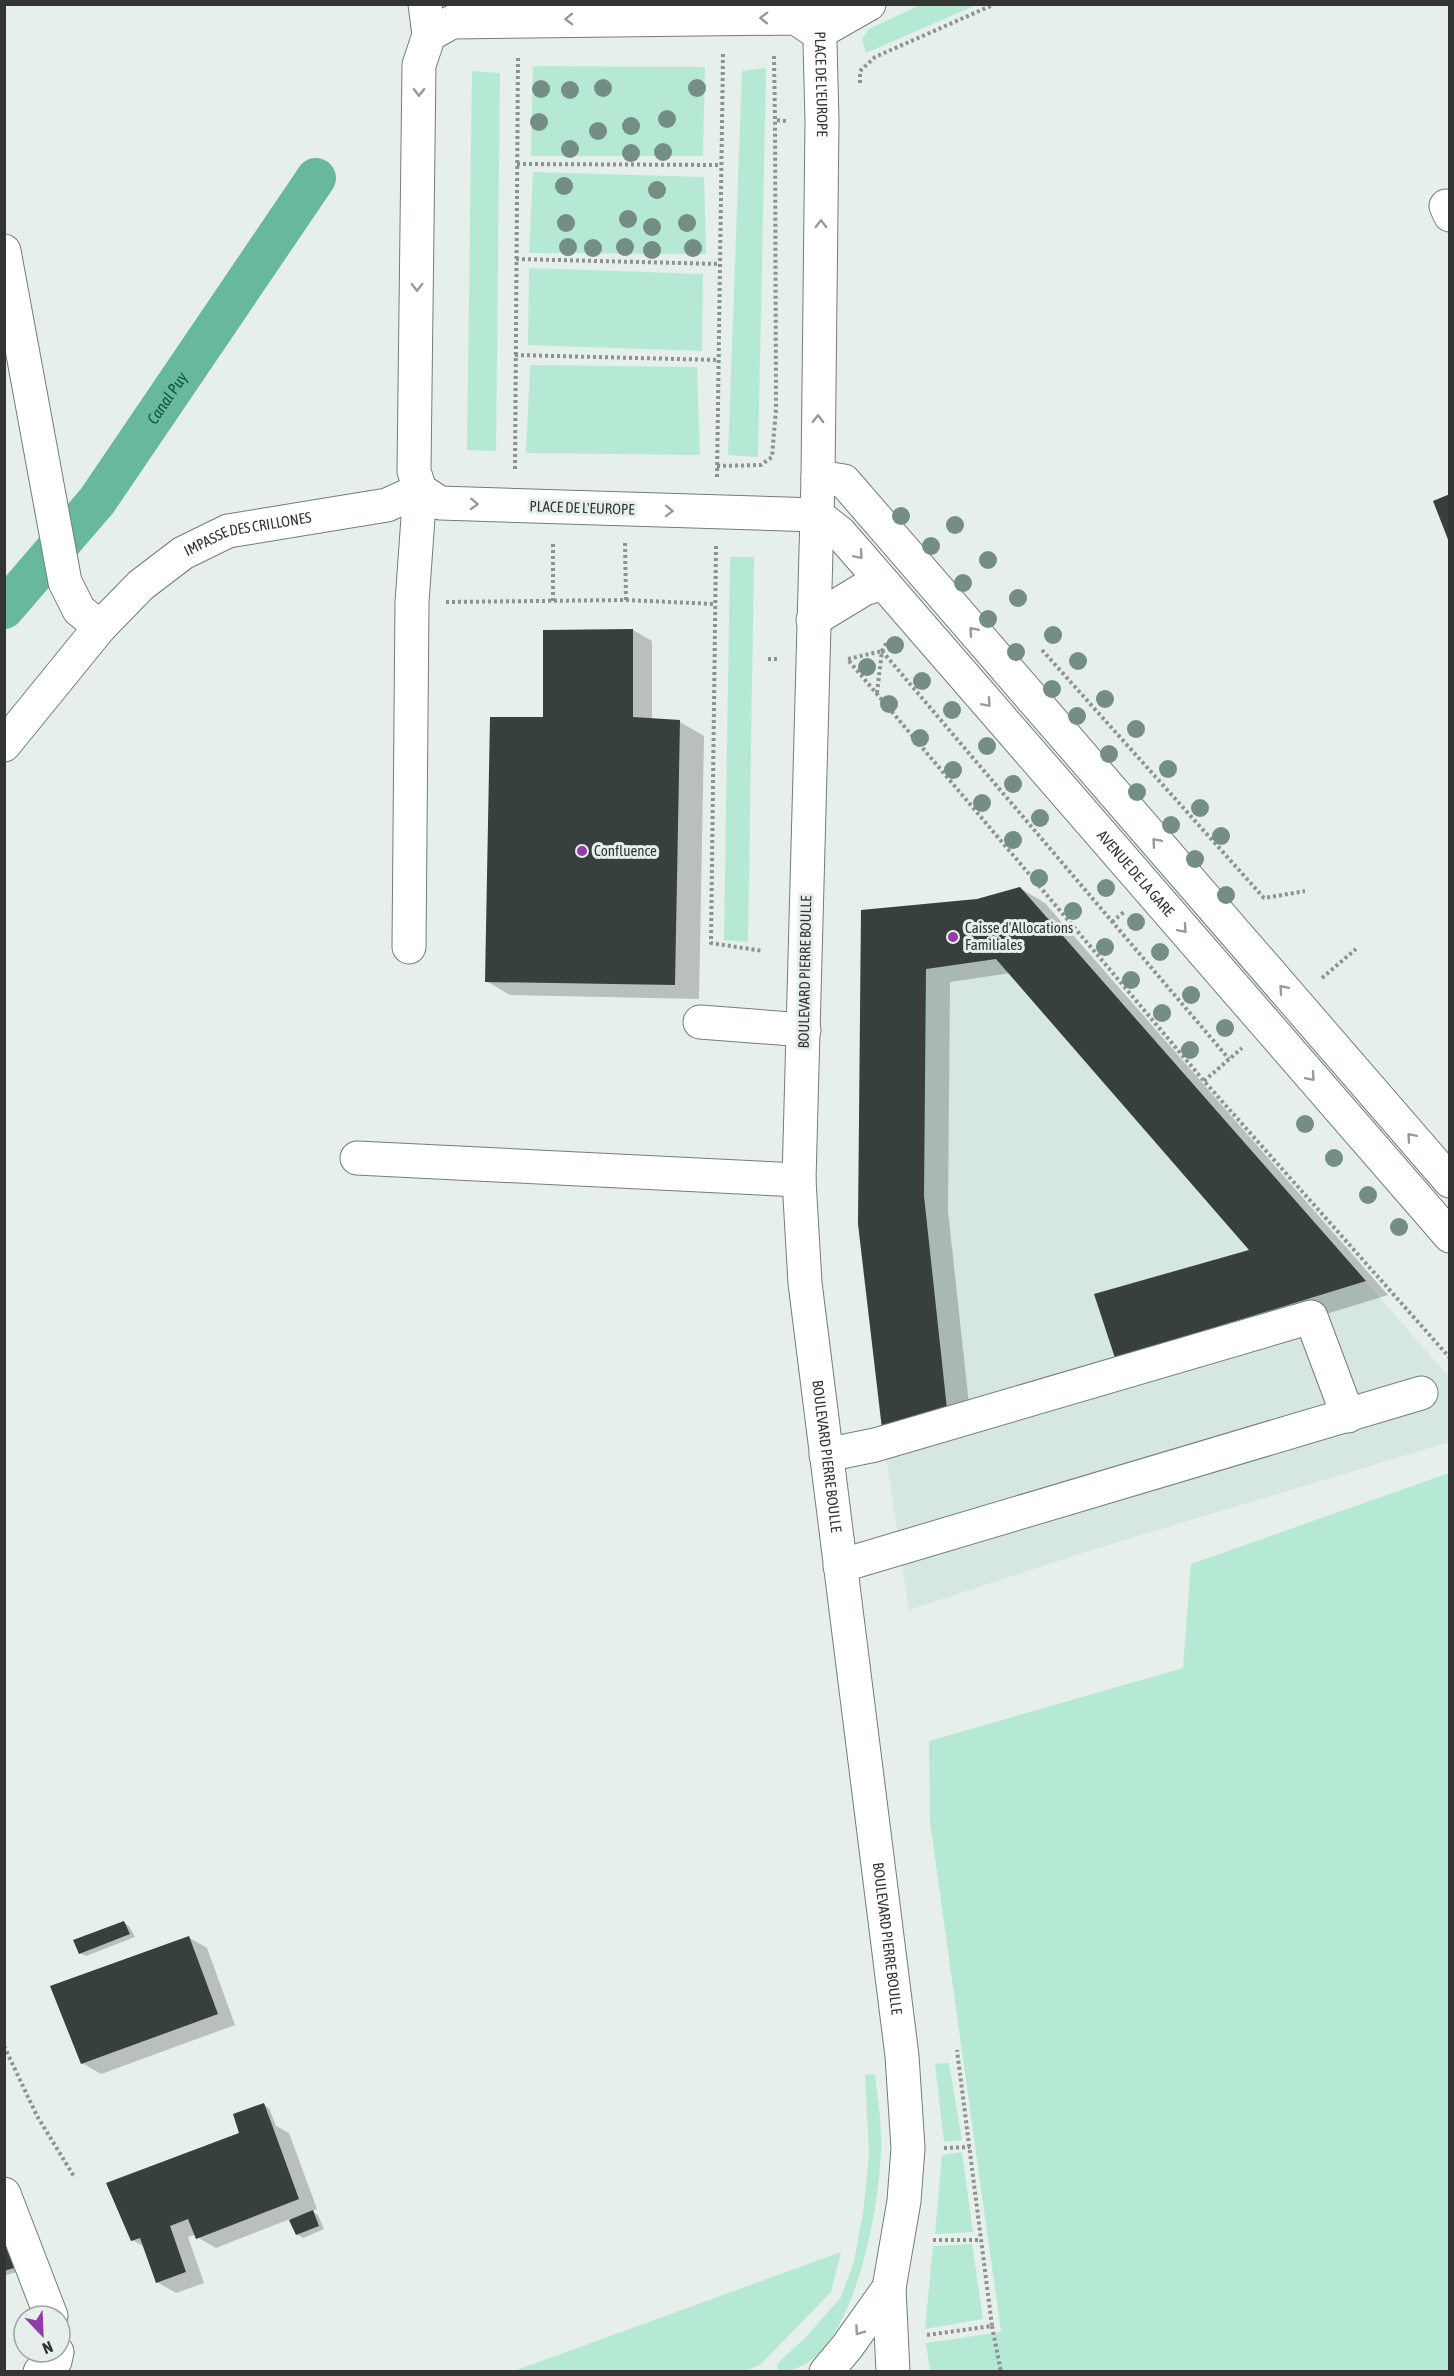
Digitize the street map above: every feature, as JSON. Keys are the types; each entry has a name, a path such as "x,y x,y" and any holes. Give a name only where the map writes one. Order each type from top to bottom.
{"street":[{"path":"825,19 869,4"},
{"name":"PLACE DE L'EUROPE","path":"723,17 825,19 821,61 817,515 440,503 420,490 414,471 419,65 427,20 452,22 723,17"},
{"path":"4,251 65,582 79,610 100,627"},
{"path":"818,477 844,481 1449,1181"},
{"path":"408,947 412,602 420,490"},
{"name":"IMPASSE DES CRILLONES","path":"4,745 100,627 141,585 183,552 228,531 387,505 420,490"},
{"name":"AVENUE DE LA GARE","path":"817,515 840,534 883,583 1449,1236"},
{"name":"BOULEVARD PIERRE BOULLE","path":"817,515 799,1180 805,1283 902,2056 908,2148 904,2201 889,2288 893,2372"},
{"path":"813,620 864,589 883,583"},
{"path":"700,1022 804,1030"},
{"path":"357,1158 799,1180"},
{"path":"826,1455 874,1445 1311,1317 1348,1416"},
{"path":"840,1566 1421,1393"},
{"path":"4,2194 46,2304"},
{"name":"BOULEVARD PIERRE BOULLE","path":"826,2372 847,2347 889,2288"}],"path":[{"path":"860,71 875,57 995,4"},
{"path":"717,478 723,49 733,53"},
{"path":"515,479 518,52"},
{"path":"717,466 761,465 772,457 776,409 776,57 765,56"},
{"path":"775,120 792,121"},
{"path":"517,164 721,165"},
{"path":"516,259 720,264"},
{"path":"515,355 718,360"},
{"path":"625,543 626,600"},
{"path":"716,543 711,943 763,951"},
{"path":"553,544 553,601"},
{"path":"443,602 626,600 716,604"},
{"path":"1039,646 1264,898 1305,891"},
{"path":"877,694 882,651"},
{"path":"882,651 848,659 1204,1081 1449,1358"},
{"path":"882,651 1229,1059"},
{"path":"4,2046 38,2116 75,2178"},
{"path":"957,2050 992,2326 1001,2372"},
{"path":"937,2149 970,2147"},
{"path":"929,2240 981,2240"},
{"path":"921,2336 992,2326"}],"shaded area":[{"path":"1020,887 1449,1377 1449,1442 1082,1553 909,1610 882,1429 858,1224 861,910 977,899"}],"green space":[{"path":"920,5 976,5 866,53 862,39 869,29"},
{"path":"533,66 705,67 703,156 531,156"},
{"path":"766,68 758,457 728,455 742,71"},
{"path":"472,71 500,73 496,451 467,450"},
{"path":"533,172 704,177 706,254 529,253"},
{"path":"529,268 703,274 702,351 528,345"},
{"path":"530,365 697,367 700,455 526,453"},
{"path":"730,557 754,557 748,942 724,940"},
{"path":"1449,1473 1449,2371 930,2371 926,2343 1001,2332 930,1822 929,1741 1183,1668 1191,1564"},
{"path":"949,2063 962,2140 944,2142 935,2064"},
{"path":"875,2074 881,2130 880,2164 869,2238 859,2277 845,2314 826,2345 804,2365 778,2371 777,2364 807,2336 841,2297 854,2262 863,2213 869,2155 865,2075"},
{"path":"962,2152 973,2232 935,2234 942,2155"},
{"path":"972,2244 983,2319 925,2329 933,2246"},
{"path":"841,2252 831,2292 760,2365 742,2372 514,2371"}],"building":[{"path":"1450,494 1450,542 1449,542 1433,501"},
{"name":"Confluence","path":"633,629 633,717 680,720 675,985 485,982 490,717 543,717 543,630"},
{"path":"1020,887 1366,1281 1115,1358 1094,1294 1249,1250 996,959 926,969 924,1196 947,1409 882,1429 858,1224 861,910 977,899"},
{"path":"124,1921 130,1934 79,1954 73,1940"},
{"path":"189,1936 218,2014 81,2064 50,1986"},
{"path":"264,2103 299,2199 196,2239 188,2219 170,2226 186,2272 156,2283 140,2238 131,2241 106,2183 239,2133 233,2114"},
{"path":"313,2210 319,2226 296,2235 289,2220"},
{"path":"4,2235 17,2267 4,2271"}],"waterway":[{"name":"Canal Puy","path":"4,609 97,501 316,178"}],"place":[{"name":"Confluence","path":"582,851"},
{"name":"Caisse d'Allocations Familiales","path":"953,937"}]}
